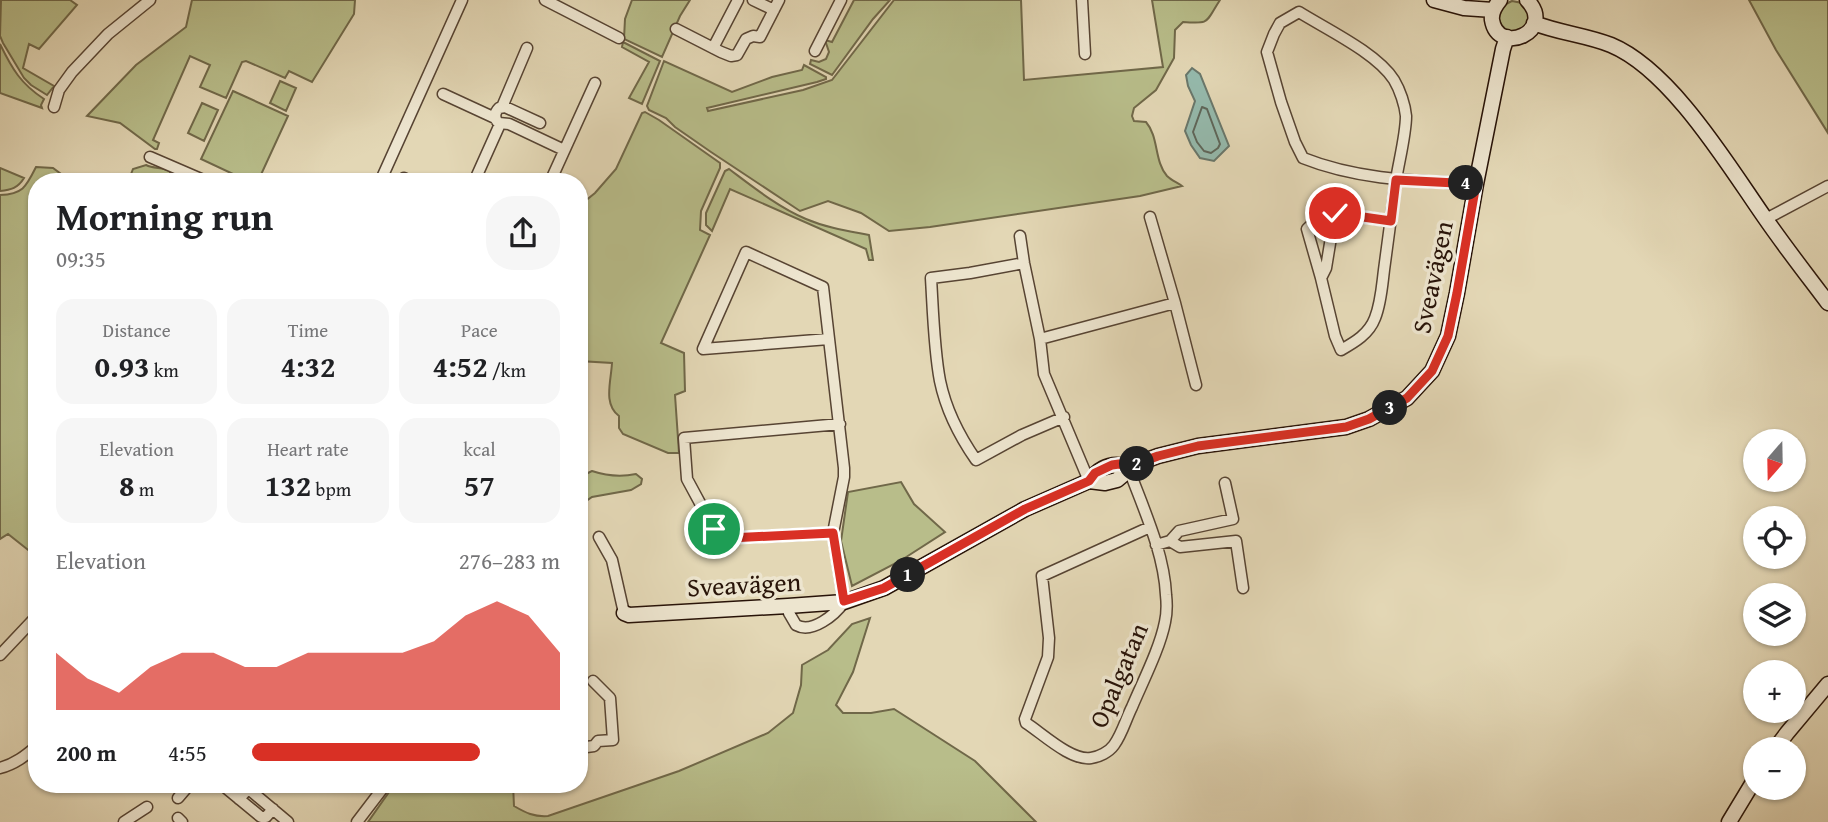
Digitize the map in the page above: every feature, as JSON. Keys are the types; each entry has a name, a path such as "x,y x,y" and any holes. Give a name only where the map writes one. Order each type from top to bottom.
{"street":[{"path":"54,107 59,90 72,72 108,34 150,0"},
{"path":"384,173 462,0"},
{"path":"545,0 619,38"},
{"path":"713,48 738,0"},
{"path":"676,29 731,56 737,55 746,39 760,37 777,5 754,0"},
{"path":"815,51 841,0"},
{"path":"1082,0 1085,54"},
{"path":"1434,0 1464,8 1497,5 1492,16 1495,29 1507,37 1519,38 1525,35 1534,23 1535,12 1527,0"},
{"path":"1391,221 1324,213 1307,229 1340,350 1366,333 1375,318 1380,294 1391,221 1396,180 1406,116 1394,80 1371,57 1298,12 1289,16 1280,23 1267,52 1286,115 1303,158 1349,172 1396,180 1476,184"},
{"path":"1534,23 1612,45 1641,63 1669,88 1703,130 1828,303"},
{"name":"Sveavägen","path":"624,612 629,615 844,601 884,588 1025,509 1089,481 1095,473 1112,465 1128,467 1198,446 1346,427 1369,419 1407,398 1432,371 1448,336 1507,37"},
{"path":"478,173 498,121 497,110 502,107 527,48"},
{"path":"554,173 595,83"},
{"path":"443,94 564,150"},
{"path":"502,107 540,123"},
{"path":"150,157 185,173"},
{"path":"1766,219 1828,186"},
{"path":"1321,278 1326,268 1335,213"},
{"path":"1150,217 1196,385"},
{"path":"1020,236 1044,374 1089,481"},
{"path":"788,606 796,625 806,628 815,626 831,615 844,601 833,533 844,477 840,424 823,288 746,252 703,349 829,339"},
{"path":"1024,263 931,278 940,382 952,417 964,443 976,460 1064,417"},
{"path":"1040,339 1175,303"},
{"path":"833,533 730,538 721,535 714,529 687,479 684,438 840,424"},
{"name":"Opalgatan","path":"1128,467 1150,527 1165,578 1166,620 1140,688 1112,748 1093,758 1080,758 1026,723 1025,719 1048,657 1049,638 1042,576 1150,527"},
{"path":"1225,484 1243,588"},
{"path":"1156,545 1170,541 1179,531 1233,519"},
{"path":"599,537 612,560 624,612"},
{"path":"1170,541 1180,547 1236,541"},
{"path":"0,655 28,625"},
{"path":"588,747 598,741 612,740 610,698 593,681"},
{"path":"1786,737 1825,694"},
{"path":"0,768 11,765 28,754"},
{"path":"178,797 182,793"},
{"path":"232,793 261,817 266,817 273,809 288,822"},
{"path":"356,822 379,793"},
{"path":"1729,822 1743,799"},
{"path":"124,822 147,807"}],"green space":[{"path":"1,0 70,0 77,5 39,49 29,44 23,68 54,86 47,95 24,78 3,43 0,36"},
{"path":"192,0 355,0 354,14 312,82 289,71 285,78 246,61 242,62 226,98 200,87 210,65 190,56 153,140 159,143 157,149 120,123 87,116 136,65 186,27"},
{"path":"632,0 690,0 662,57 624,39 625,19"},
{"path":"854,0 890,0 832,75 810,64 811,60 819,62 826,59 829,52 825,40 832,42"},
{"path":"894,0 1021,0 1024,80 1163,67 1152,0 1220,0 1209,18 1203,22 1183,22 1175,30 1174,58 1156,90 1134,108 1132,116 1134,121 1146,122 1153,135 1163,170 1182,186 1140,196 889,231 861,213 828,201 800,211 711,152 666,118 649,110 647,106 664,61 732,92 772,77 802,70 804,65 826,77 817,82 707,108 708,111 803,90 832,80"},
{"path":"1749,0 1828,0 1828,133 1776,50"},
{"path":"1512,1 1522,3 1530,17 1526,27 1512,33 1502,26 1498,17 1502,8"},
{"path":"623,42 660,61 642,104 629,98 649,62 622,47"},
{"path":"0,44 18,75 44,99 42,108 0,93"},
{"path":"280,81 296,88 286,111 270,103"},
{"path":"233,91 288,116 262,173 231,173 201,159"},
{"path":"202,103 218,110 204,141 188,133"},
{"path":"642,113 659,120 720,163 701,211 700,230 710,235 661,343 684,353 685,391 675,395 679,453 668,453 623,434 619,428 619,416 609,399 612,363 588,362 588,199 616,169"},
{"path":"146,165 170,173 131,173 133,169"},
{"path":"36,167 53,168 60,173 33,173"},
{"path":"0,168 24,178 14,188 0,191"},
{"path":"729,169 786,209 806,219 869,235 873,260 869,260 866,249 730,189 712,231 706,225 706,213 725,171"},
{"path":"28,181 28,550 8,534 0,539 0,195 14,193"},
{"path":"592,471 614,475 636,474 642,479 641,484 631,490 588,500 588,473"},
{"path":"901,482 914,504 945,532 900,561 852,586 841,541 848,492"},
{"path":"870,618 853,672 836,705 843,713 871,713 894,709 975,761 1036,822 368,822 388,793 513,793 514,806 530,814 548,816 679,771 768,733 793,713 801,685 802,665 828,650 852,624"}],"water":[{"path":"1192,68 1200,74 1229,146 1214,161 1200,158 1185,131 1195,101 1186,75"}],"route":[{"path":"714,529 730,538 833,533 844,601 884,588 1025,509 1089,481 1095,473 1112,465 1128,467 1198,446 1346,427 1369,419 1407,398 1432,371 1448,336 1476,184 1396,180 1391,221 1335,213"}]}
